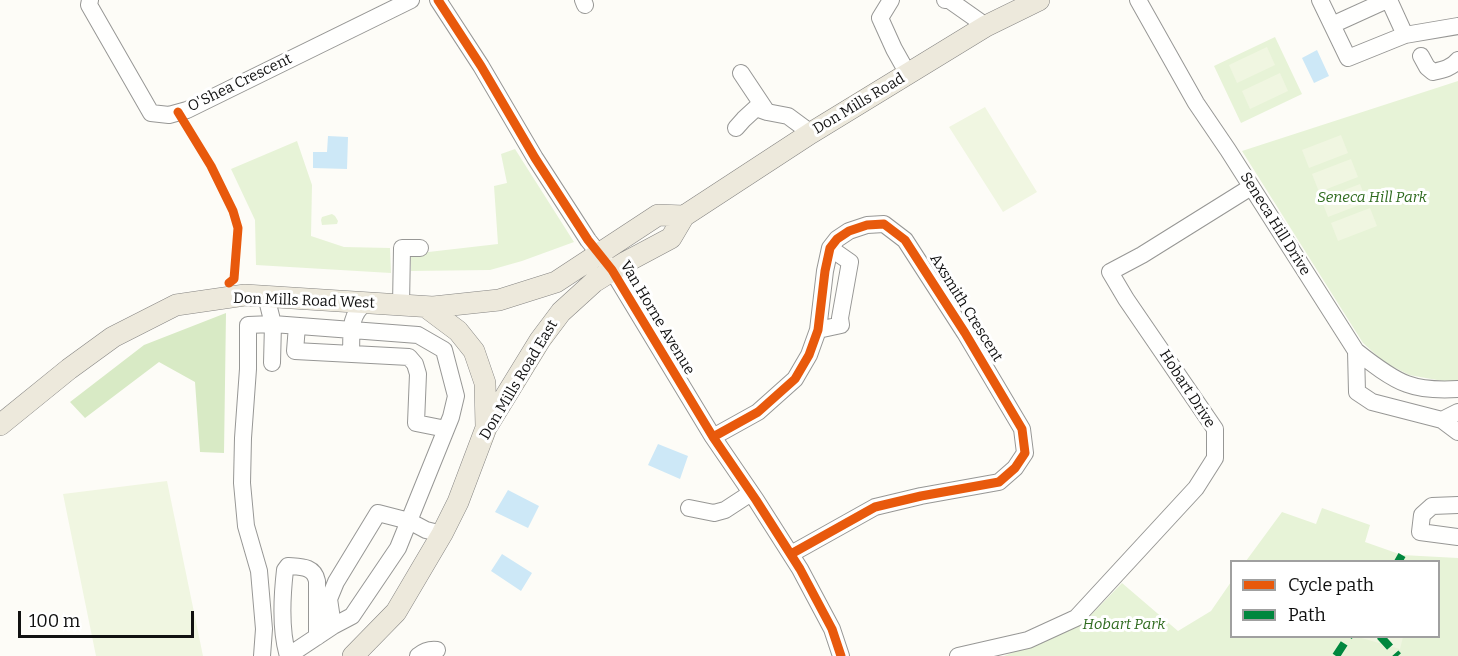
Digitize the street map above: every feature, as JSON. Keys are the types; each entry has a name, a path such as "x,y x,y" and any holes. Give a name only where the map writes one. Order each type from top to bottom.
{"main road":[{"name":"Don Mills Road","path":"606,263 658,215 684,216 811,133 986,26 1039,0"},
{"name":"Don Mills Road West","path":"0,425 113,337 176,305 231,297 266,296 433,307 499,300 606,263"},
{"name":"Don Mills Road East","path":"353,656 396,612 458,502 486,428 540,340 561,312 594,282 606,263"},
{"path":"426,307 458,331 474,351 485,383 486,428"}],"street":[{"name":"O'Shea Crescent","path":"90,0 89,5 151,113 169,115 187,110 411,0"},
{"name":"Van Horne Avenue","path":"438,0 481,66 535,158 588,240 606,263 713,438 791,554 832,629 841,656"},
{"path":"908,0 900,2 893,0 880,18 908,74"},
{"path":"945,0 949,0 986,26"},
{"name":"Seneca Hill Drive","path":"1138,0 1196,103 1356,351 1378,368 1406,384 1436,390 1458,389"},
{"path":"1320,0 1348,58 1405,35 1458,26"},
{"path":"1332,25 1388,0 1405,35"},
{"path":"1421,56 1433,72 1447,68 1458,60"},
{"path":"741,73 766,112"},
{"path":"736,128 756,108 788,116 811,133"},
{"name":"Hobart Drive","path":"958,656 1028,640 1076,618 1196,488 1215,458 1215,429 1110,272 1142,255 1251,187"},
{"name":"Axsmith Crescent","path":"791,554 875,507 999,482 1015,468 1025,453 1022,429 966,333 905,240 884,224 867,225 837,238 830,248"},
{"path":"401,305 402,248 420,248"},
{"path":"713,438 758,411 795,379 818,330 830,248 850,262 840,318 841,325 818,330"},
{"path":"266,296 273,324 272,363"},
{"path":"351,354 353,318 365,303"},
{"path":"262,656 264,629 259,571 246,526 242,483 248,325 273,324 418,335 444,351 456,396 451,417 398,548 352,616 288,656 284,641 285,570 288,566 306,567 316,574 316,637"},
{"path":"297,326 295,351 409,357 415,364 418,374 416,423 446,429"},
{"path":"1356,351 1357,392 1372,402 1442,420 1458,432"},
{"path":"1442,420 1458,412"},
{"path":"689,508 714,513 725,510 751,493"},
{"path":"1458,505 1432,506 1422,515 1420,532 1458,537"},
{"path":"333,626 328,599 378,513 409,521 426,530 442,534"},
{"path":"418,656 430,649 437,650"}],"green space":[{"path":"1275,37 1302,94 1241,123 1214,66"},
{"path":"1267,47 1275,65 1237,83 1229,65"},
{"path":"1280,73 1288,91 1250,109 1242,91"},
{"name":"Seneca Hill Park","path":"1458,81 1458,382 1454,383 1409,375 1384,362 1363,343 1242,151"},
{"path":"985,107 1037,192 1003,212 949,127"},
{"path":"1341,135 1348,153 1309,168 1302,150"},
{"path":"297,141 312,185 311,236 344,247 390,248 391,273 256,265 255,220 231,169"},
{"path":"515,149 574,242 490,270 411,271 411,254 498,244 494,186 507,183 501,154"},
{"path":"1351,159 1358,177 1319,192 1312,174"},
{"path":"1360,184 1367,202 1328,217 1321,199"},
{"path":"1370,208 1377,226 1338,241 1331,223"},
{"path":"332,214 338,221 337,224 322,225 322,217"},
{"path":"226,313 224,453 200,452 195,382 159,362 85,418 70,402 144,345"},
{"path":"167,481 203,656 96,656 63,494"},
{"name":"Hobart Park","path":"1322,508 1370,525 1365,542 1402,555 1458,558 1458,656 1004,656 1053,636 1089,617 1122,583 1178,631 1211,611 1230,583 1230,638 1440,638 1440,560 1247,560 1282,512 1316,524"},
{"path":"1362,638 1403,638 1400,649"}],"water":[{"path":"1317,50 1329,76 1314,83 1302,58"},
{"path":"328,136 348,137 347,169 313,168 313,152 327,152"},
{"path":"658,444 688,456 680,479 648,465"},
{"path":"508,490 539,506 528,528 495,512"},
{"path":"502,554 532,573 521,591 491,571"}],"marked path":[{"path":"1399,560 1402,555"},
{"path":"1336,656 1348,638"},
{"path":"1382,638 1398,656"}],"cycle path":[{"path":"438,0 481,66 535,158 588,240 612,270 713,437 800,569 832,629 841,656"},
{"path":"178,112 211,166 233,211 238,228 234,279 229,283"},
{"path":"713,437 758,412 795,379 809,355 818,330 825,271 830,248 837,239 849,231 867,225 884,224 905,240 965,333 1022,429 1025,453 1015,468 999,482 875,507 791,554"}]}
